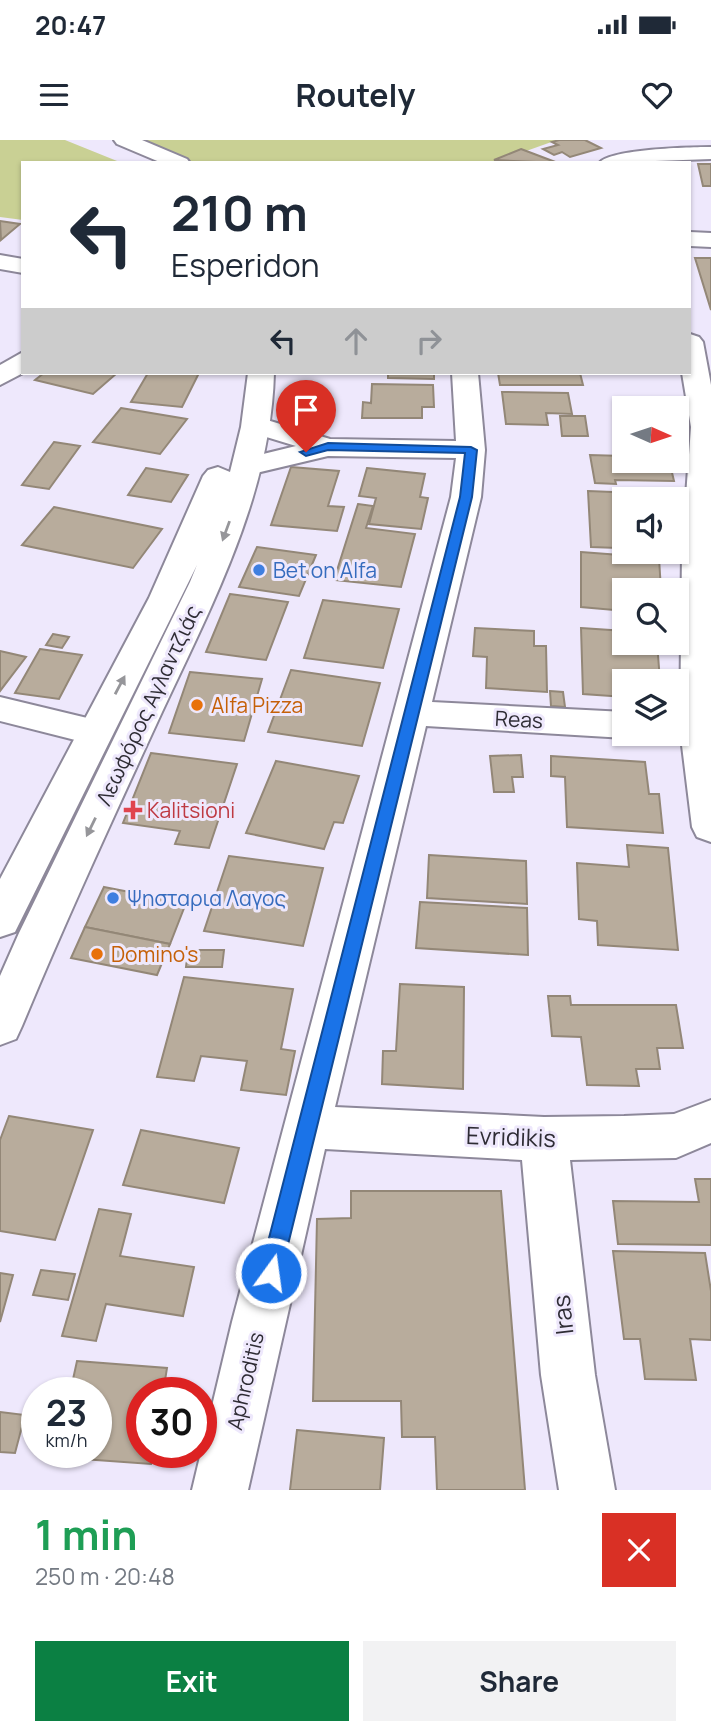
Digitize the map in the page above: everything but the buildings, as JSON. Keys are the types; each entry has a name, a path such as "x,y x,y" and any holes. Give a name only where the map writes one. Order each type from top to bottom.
{"street":[{"path":"124,140 175,161"},
{"path":"102,144 143,161"},
{"path":"622,161 664,154 711,153"},
{"path":"691,239 711,240"},
{"path":"0,262 21,266"},
{"path":"689,718 705,552 705,427 691,348"},
{"path":"0,377 21,361"},
{"name":"Λεωφόρος Αγλαντζιάς","path":"0,920 167,595 204,515 229,445 238,375"},
{"name":"Λεωφόρος Αγλαντζιάς","path":"0,1026 40,933 206,582 248,466 257,425 261,375"},
{"name":"Aphroditis","path":"220,1490 258,1322 414,713 466,497 471,450 465,375"},
{"path":"257,425 328,447"},
{"path":"248,466 328,447 471,450"},
{"path":"0,709 95,732"},
{"name":"Reas","path":"414,713 612,724"},
{"path":"689,732 711,827"},
{"name":"Evridikis","path":"309,1127 544,1139 676,1136 711,1121"},
{"name":"Iras","path":"544,1139 568,1375 587,1490"}],"green space":[{"path":"0,140 65,140 117,161 21,161 21,220 0,217"},
{"path":"117,140 557,140 499,161 170,161"}],"place":[{"name":"Bet on Alfa","path":"259,570"},
{"name":"Alfa Pizza","path":"197,705"},
{"name":"Kalitsioni","path":"133,810"},
{"name":"Ψησταρια Λαγος","path":"113,898"},
{"name":"Domino's","path":"97,954"}],"route":[{"path":"271,1273 414,713 466,497 471,465 471,450 328,447 306,452"}]}
